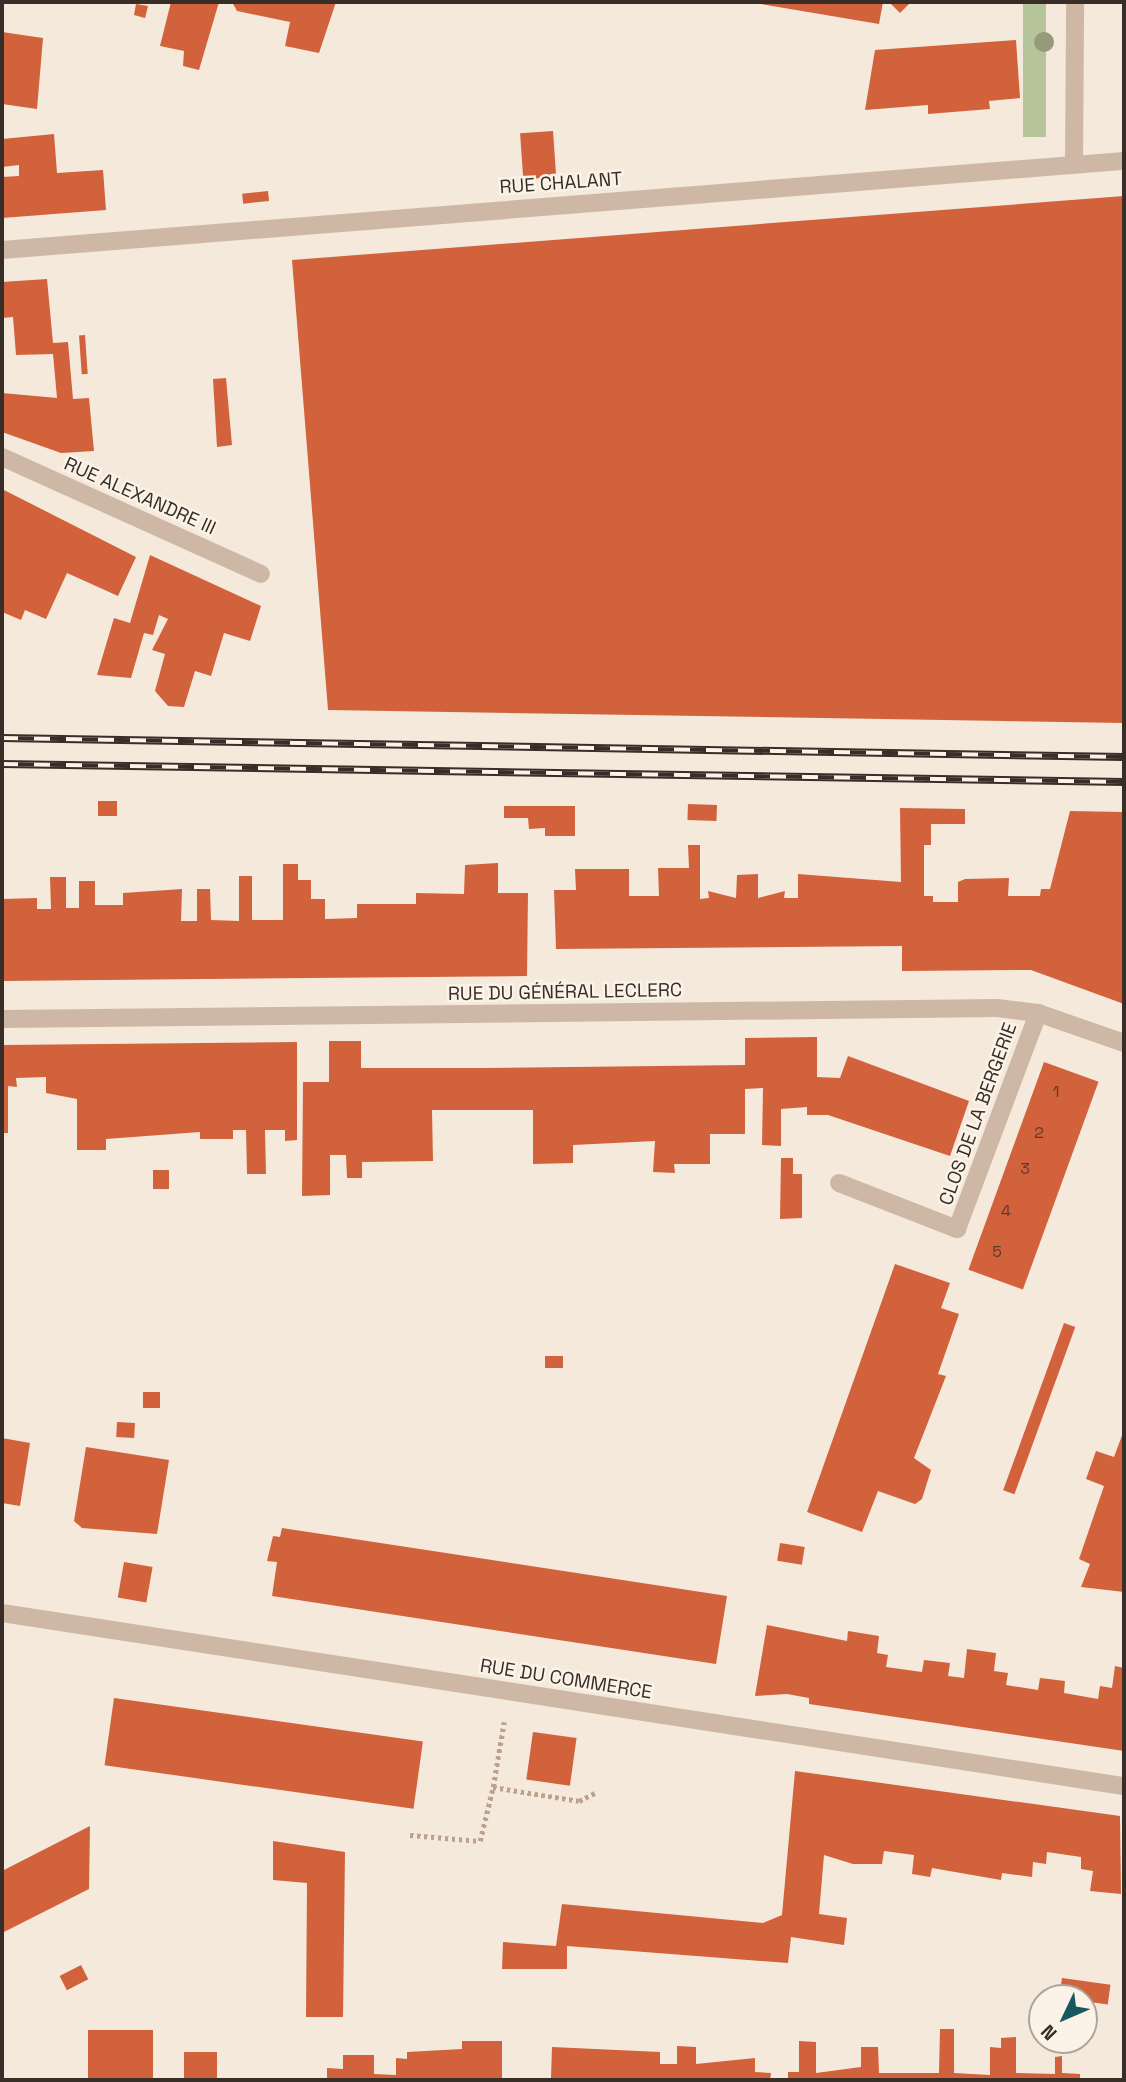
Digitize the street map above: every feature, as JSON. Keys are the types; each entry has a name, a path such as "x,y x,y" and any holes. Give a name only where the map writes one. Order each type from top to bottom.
{"street":[{"path":"1074,2 1074,164"},
{"name":"RUE CHALANT","path":"2,250 1124,161"},
{"name":"RUE ALEXANDRE III","path":"2,457 261,574"},
{"name":"RUE DU GÉNÉRAL LECLERC","path":"2,1019 997,1008 1038,1013 1124,1043"},
{"name":"CLOS DE LA BERGERIE","path":"839,1183 957,1229 1038,1013"},
{"name":"RUE DU COMMERCE","path":"2,1613 1124,1786"}],"path":[{"path":"410,1835 480,1841 494,1787 509,1691"},
{"path":"494,1787 579,1801 597,1792"}],"green space":[{"path":"1023,2 1046,2 1046,137 1023,137"}],"building":[{"path":"171,2 219,2 199,70 183,66 184,51 160,46"},
{"path":"232,2 336,2 319,53 285,46 290,22 237,11"},
{"path":"749,2 883,2 879,24"},
{"path":"889,2 911,2 900,13"},
{"path":"136,4 148,6 145,18 134,15"},
{"path":"2,32 43,38 37,109 2,104"},
{"path":"1016,40 1020,98 989,101 990,109 928,114 928,105 865,110 875,50"},
{"path":"553,131 556,177 523,179 520,133"},
{"path":"54,134 57,173 103,170 106,210 2,218 2,177 19,176 19,165 2,167 2,139"},
{"path":"268,191 269,201 243,204 242,194"},
{"path":"1124,196 1124,723 328,710 292,260"},
{"path":"47,279 53,343 68,342 73,399 89,398 94,451 61,453 2,432 2,393 57,398 53,354 16,355 13,317 2,318 2,282"},
{"path":"79,335 85,335 88,374 82,374"},
{"path":"226,378 232,445 217,447 213,379"},
{"path":"2,489 136,557 118,596 67,573 46,619 25,610 21,620 2,612"},
{"path":"150,555 261,606 250,641 224,633 211,676 195,671 184,707 168,706 155,691 165,654 152,650 168,619 159,615 153,635 144,633 131,678 97,675 114,618 130,623"},
{"path":"98,801 117,801 117,816 98,816"},
{"path":"688,804 717,805 716,821 687,820"},
{"path":"504,806 575,806 575,836 545,836 545,828 529,829 528,818 504,818"},
{"path":"900,808 965,809 965,824 931,824 931,845 924,845 924,896 933,896 933,902 958,902 958,882 965,879 1009,878 1008,896 1040,896 1041,889 1050,889 1070,811 1124,812 1124,1004 1031,970 902,971 902,946 556,949 554,890 576,890 575,869 629,869 629,896 659,896 658,868 689,868 688,845 700,845 700,899 709,898 708,891 736,898 737,875 758,874 758,898 785,891 784,898 798,898 798,874 901,882"},
{"path":"498,863 498,893 528,893 527,976 2,981 2,899 37,898 37,909 51,909 50,877 66,877 66,908 79,908 79,881 95,881 95,905 123,905 123,893 182,889 181,921 197,921 197,889 210,889 211,920 239,921 239,876 252,876 252,920 283,920 283,864 298,864 298,880 311,880 311,899 325,899 325,919 357,918 357,904 416,904 416,893 464,894 465,865"},
{"path":"817,1037 817,1077 840,1078 848,1056 969,1101 950,1156 828,1115 807,1115 807,1107 781,1109 781,1146 762,1145 763,1088 745,1089 745,1134 710,1134 710,1164 674,1164 675,1173 653,1172 655,1141 573,1145 573,1163 533,1164 533,1110 432,1110 433,1161 362,1162 362,1178 347,1178 346,1155 330,1155 330,1195 302,1196 303,1082 329,1082 329,1041 361,1041 361,1068 484,1068 745,1065 745,1038"},
{"path":"297,1042 297,1140 285,1141 285,1130 265,1130 266,1174 247,1174 246,1130 233,1130 233,1139 200,1139 200,1132 106,1139 106,1150 77,1150 77,1099 46,1093 46,1077 16,1078 17,1087 8,1086 8,1133 2,1133 2,1045"},
{"path":"1044,1062 1099,1082 1023,1290 968,1270"},
{"path":"781,1158 793,1158 793,1174 802,1174 802,1218 780,1219"},
{"path":"153,1170 169,1170 169,1189 153,1189"},
{"path":"895,1264 950,1283 941,1308 959,1314 938,1374 946,1376 914,1458 931,1470 922,1499 915,1504 878,1491 862,1532 807,1512"},
{"path":"1064,1323 1075,1327 1014,1494 1003,1490"},
{"path":"545,1356 563,1356 563,1368 545,1368"},
{"path":"143,1392 160,1392 160,1408 143,1408"},
{"path":"117,1422 135,1423 134,1438 116,1437"},
{"path":"1124,1430 1124,1592 1081,1587 1090,1564 1079,1559 1104,1486 1086,1479 1096,1451 1114,1457"},
{"path":"2,1438 30,1443 20,1506 2,1503"},
{"path":"86,1447 169,1460 157,1534 82,1528 74,1521"},
{"path":"282,1528 727,1596 716,1664 272,1596 277,1562 267,1561 273,1536 280,1537"},
{"path":"780,1543 805,1547 802,1565 777,1561"},
{"path":"124,1562 153,1567 146,1602 118,1597"},
{"path":"767,1625 847,1641 848,1631 879,1636 877,1653 888,1655 886,1667 922,1672 924,1660 950,1663 948,1676 964,1678 967,1649 996,1653 994,1671 1008,1673 1006,1685 1038,1690 1040,1678 1065,1681 1064,1693 1098,1699 1100,1686 1112,1688 1115,1666 1124,1668 1124,1751 809,1704 809,1698 787,1694 755,1696"},
{"path":"114,1698 423,1741 413,1809 105,1765"},
{"path":"533,1732 577,1738 570,1786 526,1780"},
{"path":"795,1771 1120,1816 1121,1894 1090,1891 1093,1871 1081,1869 1081,1857 1047,1852 1046,1864 1033,1862 1032,1877 1002,1873 1001,1880 932,1868 930,1877 912,1874 914,1855 884,1851 882,1864 853,1864 824,1855 819,1914 847,1918 844,1945 791,1937 788,1963 567,1946 567,1969 502,1969 503,1942 556,1946 562,1904 763,1923 782,1915"},
{"path":"90,1826 89,1889 2,1933 2,1871"},
{"path":"273,1841 345,1852 343,2017 306,2017 307,1883 273,1880"},
{"path":"81,1965 88,1979 67,1990 60,1976"},
{"path":"1062,1978 1111,1985 1108,2005 1098,2003 1098,1984 1061,1984"},
{"path":"940,2029 954,2029 954,2073 990,2075 990,2047 1001,2048 1001,2038 1016,2037 1016,2073 1055,2074 1055,2057 1062,2056 1062,2073 1080,2074 1080,2080 788,2080 788,2072 799,2072 799,2041 816,2042 816,2073 861,2067 861,2047 878,2047 879,2073 939,2073"},
{"path":"88,2030 153,2030 153,2080 88,2080"},
{"path":"462,2041 502,2041 502,2078 551,2078 552,2047 660,2052 660,2064 677,2064 677,2046 696,2047 696,2064 755,2058 755,2072 771,2073 770,2080 327,2080 327,2068 343,2069 343,2055 374,2055 374,2074 396,2075 396,2058 407,2059 407,2052 462,2049"},
{"path":"184,2052 217,2052 217,2080 184,2080"}],"railway":[{"path":"2,738 1124,757"},
{"path":"2,764 1124,782"}]}
